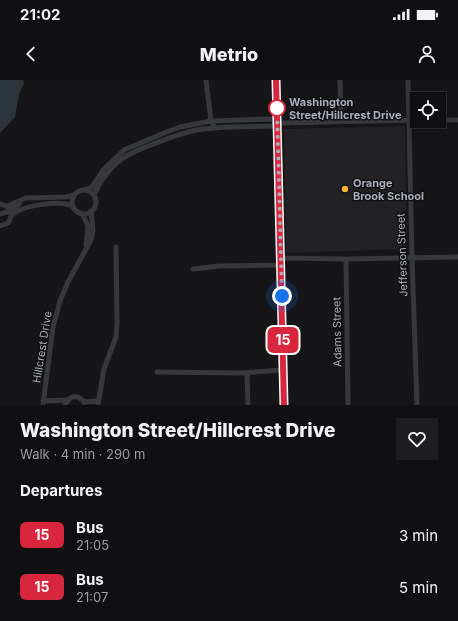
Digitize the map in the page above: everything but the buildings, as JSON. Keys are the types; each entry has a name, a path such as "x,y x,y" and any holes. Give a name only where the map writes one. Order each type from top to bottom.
{"street":[{"path":"206,80 211,121 215,128"},
{"path":"276,80 284,405"},
{"path":"340,80 341,122"},
{"name":"Jefferson Street","path":"408,80 417,405"},
{"path":"0,214 9,211 26,198 66,197 92,187 104,169 124,150 180,127 211,121 272,119 277,124 409,120"},
{"path":"446,120 458,120"},
{"name":"Hillcrest Drive","path":"43,403 56,314 68,282 91,240 93,230 91,211 95,207 96,203 94,196 108,173 127,156 182,134 196,130 215,128 272,126 277,124"},
{"path":"85,190 92,192 94,196"},
{"path":"73,206 74,195"},
{"path":"0,204 14,213 27,207 67,204 73,206 78,212 86,213 91,211"},
{"path":"0,226 8,223 9,211"},
{"name":"Hillcrest Drive","path":"82,213 88,226 86,250"},
{"path":"43,403 66,403 76,396 80,397 85,404 98,403 104,369 116,337 118,324 116,247"},
{"path":"281,258 346,259 458,256"},
{"name":"Adams Street","path":"346,259 348,405"},
{"path":"193,269 219,266 281,265"},
{"path":"157,372 247,373 283,370"},
{"path":"247,373 248,405"}],"shaded area":[{"path":"0,80 23,80 24,83 19,94 15,117 0,133"},
{"name":"Orange Brook School","path":"405,126 407,249 286,253 284,129"}],"bus line":[{"name":"15","path":"276,80 284,405"}],"place":[{"name":"Washington Street/Hillcrest Drive","path":"277,108"},
{"name":"Orange Brook School","path":"345,189"}],"route":[{"path":"277,108 282,296"}]}
